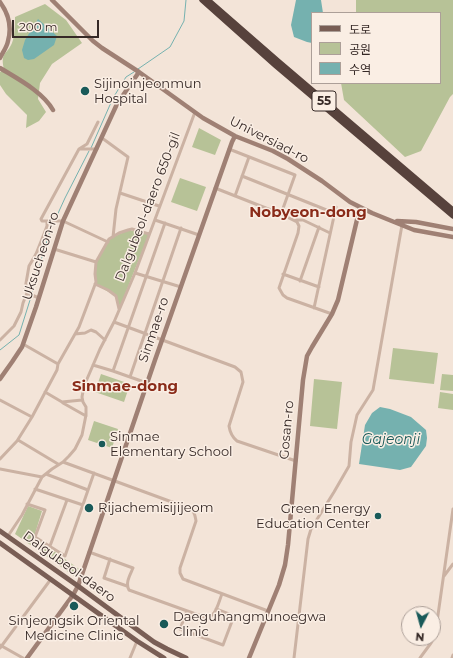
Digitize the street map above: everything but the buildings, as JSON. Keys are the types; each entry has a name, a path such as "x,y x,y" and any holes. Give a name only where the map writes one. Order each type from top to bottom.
{"highway":[{"name":"55","path":"202,0 369,142 453,216"},
{"name":"55","path":"208,0 268,56"},
{"name":"55","path":"384,155 453,210"}],"main road":[{"name":"Universiad-ro","path":"52,0 93,41 203,118 235,136 273,151 288,159 322,181 350,202 360,207 414,230 453,237"},
{"path":"0,2 7,13 10,31 8,40 0,58"},
{"path":"0,67 42,97 53,110"},
{"name":"Uksucheon-ro","path":"0,379 23,344 63,221 117,104 139,72"},
{"name":"Sinmae-ro","path":"27,658 78,586 147,383 229,149 235,136"},
{"name":"Gosan-ro","path":"250,658 279,585 285,565 303,380 307,356 332,314 338,300 360,207"},
{"name":"Universiad-ro","path":"393,221 416,222 453,228"},
{"name":"Dalgubeol-daero","path":"0,531 154,642 186,658"},
{"name":"Dalgubeol-daero","path":"0,543 137,641 164,658"}],"street":[{"name":"Dalgubeol-daero 650-gil","path":"8,536 22,515 42,477 58,464 63,462 72,452 80,439 86,416 86,407 82,400 83,390 135,272 195,112"},
{"path":"98,122 87,144 79,149 41,219 42,221 63,221 108,242"},
{"path":"102,138 128,157 116,209 113,237"},
{"path":"79,149 97,149"},
{"path":"229,149 295,175 282,214"},
{"path":"234,196 249,156"},
{"path":"242,176 334,213"},
{"path":"216,188 296,220 303,220 330,233"},
{"path":"120,193 159,206"},
{"path":"314,308 336,207"},
{"path":"154,220 199,234"},
{"path":"296,220 299,229 279,288 283,295 287,298 332,314"},
{"path":"0,340 14,326 21,312 27,293 26,289 29,266 36,254 44,234 47,221"},
{"path":"113,370 165,223"},
{"path":"294,658 310,529 349,466 351,442 357,415 373,390 402,225"},
{"path":"300,281 319,227"},
{"path":"130,377 181,228"},
{"path":"0,459 18,440 32,417 57,370 58,364 79,327 96,282 96,262 109,239 119,233 132,229 149,234"},
{"path":"54,249 96,262"},
{"path":"135,272 181,287"},
{"path":"283,274 318,288"},
{"name":"Dalgubeol-daero 650-gil","path":"95,284 108,290 116,296 119,309"},
{"path":"27,293 39,298"},
{"path":"114,322 162,341 236,367 241,372 243,382 229,426 232,437 237,441 296,461"},
{"path":"75,334 85,333 91,330 96,332 105,340"},
{"path":"23,344 58,364"},
{"path":"94,365 113,370 147,383"},
{"path":"45,392 86,416"},
{"path":"0,400 32,417"},
{"path":"62,402 82,400"},
{"path":"18,440 58,464"},
{"path":"63,462 191,509 196,521 180,568 183,579 268,611"},
{"path":"0,469 42,477"},
{"path":"27,504 45,510 36,536 65,556 94,473"},
{"path":"46,474 88,490"},
{"path":"35,489 83,505"},
{"path":"50,546 67,500"},
{"path":"420,658 435,636 453,509"},
{"path":"448,550 453,551"},
{"path":"89,552 133,568 127,586"},
{"path":"110,559 104,578 127,586 129,590 204,617 208,618 214,613 222,594"},
{"path":"443,577 453,564"},
{"path":"23,658 2,646 51,579"},
{"path":"187,611 180,629 223,645 234,616 216,609"},
{"path":"130,658 137,641"}],"green space":[{"path":"356,0 453,0 453,94 421,151 405,157 344,100 341,84 441,84 441,12 356,12"},
{"path":"45,4 66,20 82,43 52,64 40,83 38,99 46,112 39,121 26,128 27,115 6,94 0,85 0,72 4,69 3,56 13,40 15,17"},
{"path":"199,128 221,140 215,155 192,147"},
{"path":"180,178 206,187 197,211 171,202"},
{"path":"128,230 149,234 120,307 116,296 96,285 96,262 109,239"},
{"path":"393,348 438,353 434,384 389,379"},
{"path":"101,374 130,384 124,402 95,392"},
{"path":"442,374 453,375 453,391 440,390"},
{"path":"314,379 342,382 337,429 310,426"},
{"path":"440,392 453,394 453,410 438,408"},
{"path":"94,421 118,429 112,448 88,440"},
{"path":"28,506 42,511 34,537 79,569 74,576 15,534"}],"water":[{"path":"296,0 321,0 323,12 311,12 311,43 294,37 291,25"},
{"path":"38,19 57,36 54,45 34,59 28,60 24,58 22,50 25,40"},
{"name":"Gajeonji","path":"380,407 411,417 426,430 426,446 411,467 400,470 359,464 365,425 372,413"}],"waterway":[{"path":"138,69 170,47 184,21 186,0"},
{"path":"91,148 113,98 126,77 134,72"},
{"path":"55,220 89,151"},
{"path":"0,350 19,335 53,222"}],"place":[{"name":"Sijinoinjeonmun Hospital","path":"85,91"},
{"name":"Sinmae Elementary School","path":"102,444"},
{"name":"Rijachemisijijeom","path":"89,508"},
{"name":"Green Energy Education Center","path":"378,516"},
{"name":"Sinjeongsik Oriental Medicine Clinic","path":"74,606"},
{"name":"Daeguhangmunoegwa Clinic","path":"164,624"}],"district":[{"name":"Nobyeon-dong","path":"308,213"},
{"name":"Sinmae-dong","path":"125,387"}]}
